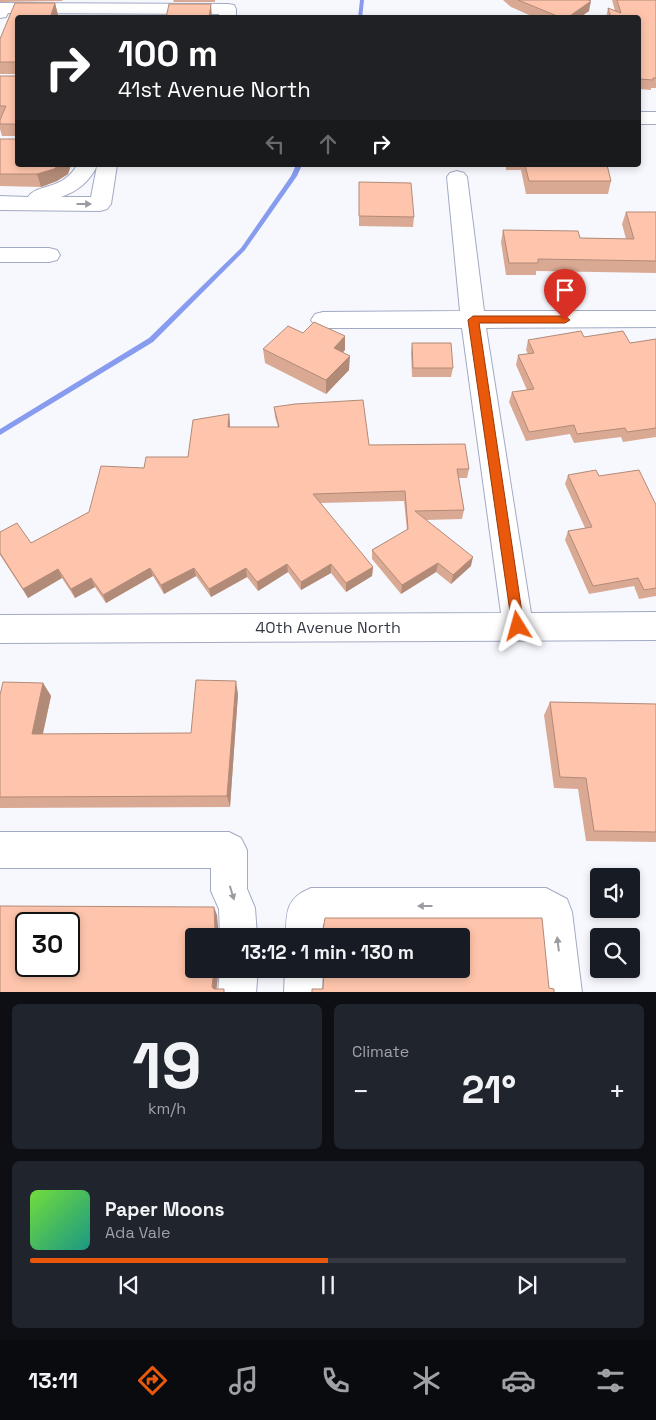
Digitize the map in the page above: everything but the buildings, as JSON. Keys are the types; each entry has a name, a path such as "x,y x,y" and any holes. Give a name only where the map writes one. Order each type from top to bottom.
{"street":[{"path":"0,13 2,8 228,9 227,15"},
{"path":"641,118 656,118"},
{"path":"7,203 68,188 77,181 86,167"},
{"path":"7,203 100,204 107,167"},
{"path":"457,176 473,320 518,626"},
{"path":"0,255 49,255"},
{"path":"323,320 656,319"},
{"name":"40th Avenue North","path":"0,629 656,626"},
{"path":"0,850 229,850 229,891 237,908 238,928"},
{"path":"304,928 305,913 311,906 546,906 554,912 563,992"},
{"path":"237,992 238,978"},
{"path":"303,992 304,978"}],"waterway":[{"path":"360,15 362,0"},
{"path":"0,432 151,340 243,249 294,176 298,167"}],"route":[{"path":"518,626 473,320 565,320"}]}
